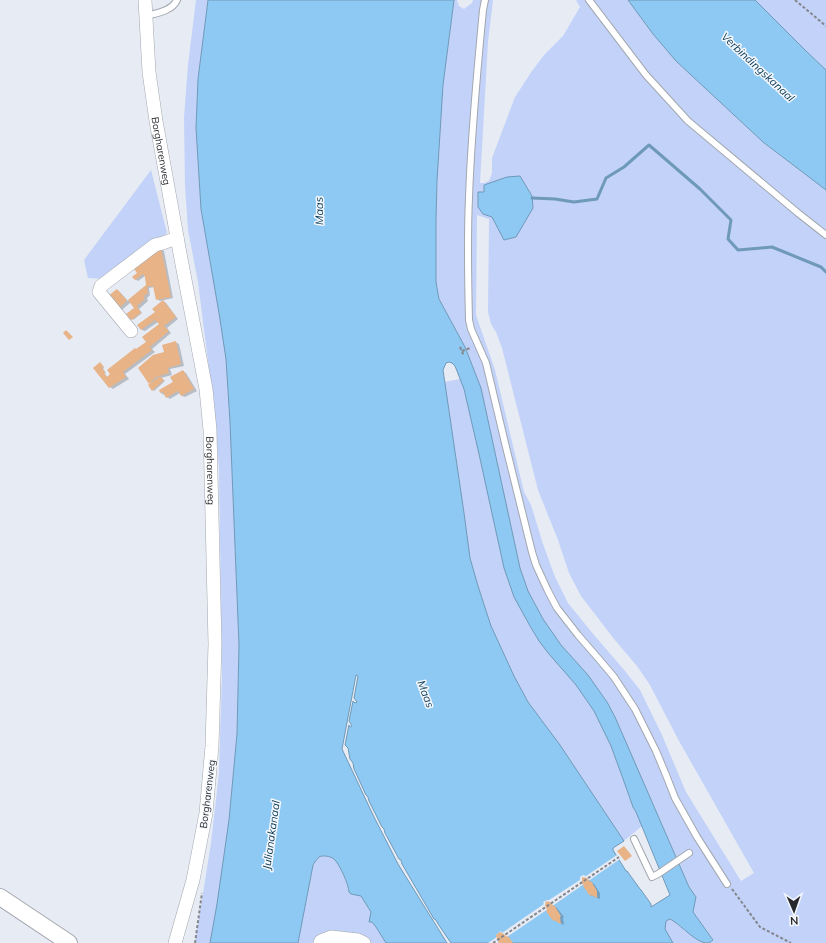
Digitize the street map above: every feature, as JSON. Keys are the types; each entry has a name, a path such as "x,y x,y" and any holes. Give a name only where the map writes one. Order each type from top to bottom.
{"street":[{"name":"Borgharenweg","path":"145,0 149,72 156,121 206,389 210,438 216,644 212,746 206,813 192,880 176,943"},
{"path":"131,331 99,292 101,286 155,245 177,238"},
{"path":"0,897 69,943"},
{"path":"320,943 321,941 331,937 358,940 364,943"}],"lane":[{"path":"146,16 164,11 176,3 177,0"},
{"path":"485,0 475,93 469,198 469,320 471,329 486,363 532,552 548,592 557,608 614,677 635,709 656,751 674,798 727,884"},
{"path":"589,0 646,75 688,121 826,235"},
{"path":"634,839 652,877 689,853"}],"path":[{"path":"795,0 826,26"},
{"path":"460,347 464,356"},
{"path":"462,351 468,349"},
{"path":"493,943 619,857"},
{"path":"727,884 760,927 791,943"}],"shaded area":[{"path":"196,0 208,0 198,79 196,128 201,209 226,359 239,645 237,734 229,820 210,943 195,943 211,843 219,773 222,676 219,468 214,401 198,282 188,230 185,186 184,117 188,65"},
{"path":"454,0 457,0 459,6 464,9 472,3 473,0 493,0 488,42 480,183 489,181 492,173 492,158 515,97 544,55 563,36 580,7 576,0 628,0 653,34 676,61 763,142 826,190 826,943 643,943 668,919 690,934 698,937 713,939 693,912 696,897 689,887 615,717 607,702 588,675 561,645 543,619 528,591 520,568 481,388 465,347 439,299 436,282 437,181 443,85","holes":["477,215 489,219 488,312 491,324 496,332 502,348 538,490 558,540 569,573 581,596 637,666 650,685 679,741 754,873 741,881 686,792 662,735 640,690 568,603 555,577 531,505 524,492 495,370 476,315"]},
{"path":"755,0 826,0 826,70 805,50"},
{"path":"151,170 167,233 106,279 88,278 84,260"},
{"path":"460,379 472,422 504,568 514,597 539,641 576,685 594,711 611,746 633,807 642,826 624,841 560,745 528,702 514,676 491,626 470,558 444,382"},
{"path":"319,857 331,857 336,861 344,875 351,894 361,896 371,912 372,922 386,943 298,943 313,865"}],"water":[{"path":"208,0 454,0 443,85 437,181 436,282 439,299 465,347 481,388 520,568 528,591 543,619 561,645 588,675 607,702 615,717 689,887 696,897 693,912 713,940 711,942 707,943 698,940 670,919 666,921 665,929 673,943 451,943 434,919 385,833 354,769 348,748 345,745 349,725 350,727 352,726 349,721 353,701 355,703 357,702 354,698 358,676 356,675 342,749 398,864 447,943 386,943 372,922 369,922 371,912 361,896 351,894 349,892 346,880 336,861 332,858 324,856 319,857 313,865 298,943 210,943 229,820 237,734 239,645 226,359 201,209 196,128 198,79","holes":["446,363 452,363 455,366 464,389 504,568 514,597 539,641 576,685 594,711 611,746 633,807 670,895 651,907 651,904 626,871 613,850 613,848 624,841 560,745 528,702 514,676 491,626 470,558 443,370"]},
{"name":"Verbindingskanaal","path":"628,0 755,0 826,70 826,190 763,142 676,61 653,34"},
{"path":"520,176 532,196 533,208 516,237 504,240 492,217 483,214 478,207 478,192 484,192 484,185 507,177"}],"pier":[{"path":"617,855 620,859 548,909 498,943 488,943 497,937 496,935 501,931 502,933 544,904 543,902 549,900 580,880 580,877 583,875 586,876"}],"building":[{"path":"161,248 171,297 156,300 153,286 147,287 148,293 144,296 145,299 137,306 141,313 131,320 126,314 134,308 128,300 146,285 143,274 135,280 132,277 137,273 132,266"},
{"path":"117,289 127,301 118,309 108,296"},
{"path":"163,300 176,317 164,326 169,331 150,347 152,350 123,372 126,377 109,388 93,368 100,362 104,367 102,368 107,377 110,374 107,370 135,348 136,349 146,342 142,337 159,324 155,320 141,330 137,325 155,312 152,309"},
{"path":"66,330 73,337 69,340 63,333"},
{"path":"176,341 181,364 168,368 169,373 156,377 149,384 138,368 153,355 164,352 162,345"},
{"path":"183,370 194,389 181,396 178,391 166,398 163,392 160,393 159,390 173,382 170,377"},
{"path":"160,376 164,380 152,391 148,385"},
{"path":"624,846 632,856 625,861 617,851"},
{"path":"582,877 587,878 590,882 591,881 597,891 597,898 591,895 590,896 583,886"},
{"path":"546,901 550,902 553,906 554,905 561,916 561,924 554,920 553,921 546,911"},
{"path":"500,932 507,937 508,936 513,943 499,943 496,935"}],"waterway":[{"path":"532,198 574,202 597,199 606,178 624,167 649,145 700,189 731,220 728,239 738,250 772,247 821,267 826,272"}],"water label":[{"name":"Maas","path":"319,211"},
{"name":"Maas","path":"426,694"},
{"name":"Julianakanaal","path":"271,835"}]}
